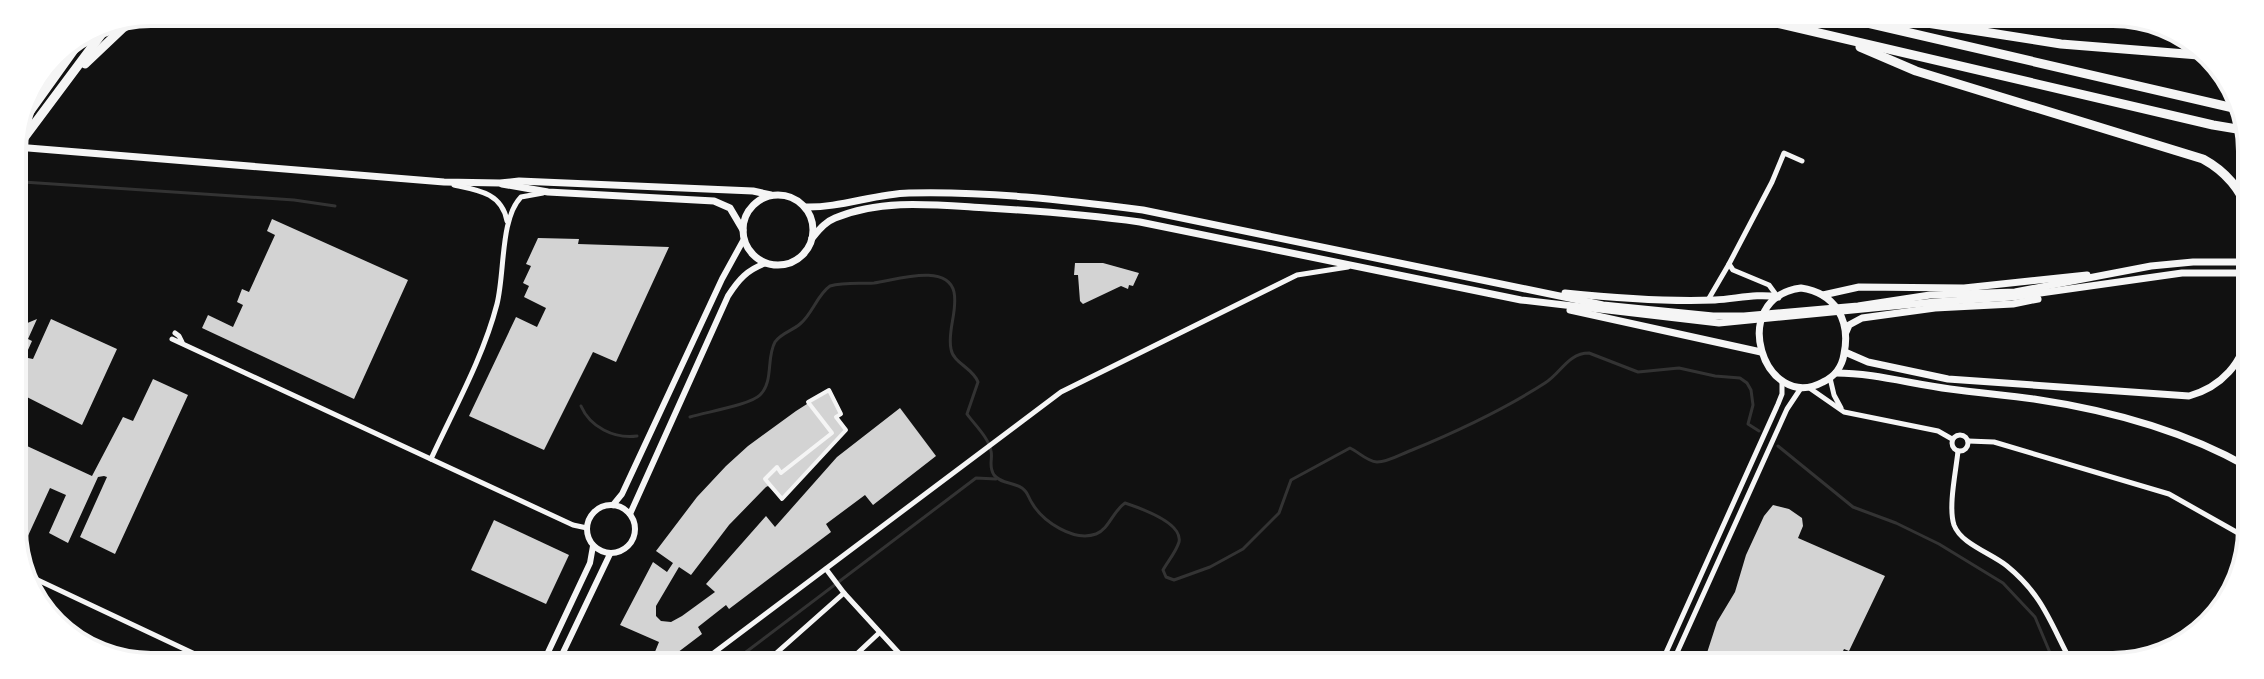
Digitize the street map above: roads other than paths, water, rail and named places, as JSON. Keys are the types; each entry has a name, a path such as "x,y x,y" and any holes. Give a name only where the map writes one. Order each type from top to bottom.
{"highway":[{"path":"1788,26 2236,128"},
{"path":"1880,26 2229,107"},
{"path":"1946,26 2061,44 2192,54"},
{"path":"69,80 122,30"},
{"path":"28,134 99,39"},
{"path":"1842,39 1916,71 2211,163 2238,191"},
{"path":"37,102 69,57"}],"main road":[{"path":"26,148 444,182 519,181 753,191 788,196 805,207 825,207 863,198 909,193 1093,204 1143,210 1630,308 1743,319"},
{"path":"500,183 548,192 714,201 730,208 748,249 766,263 794,261 802,255 822,226 832,219 862,210 941,205 1066,213 1140,222 1761,352"},
{"path":"743,234 745,218 751,208 771,195"},
{"path":"805,207 813,227 812,238"},
{"path":"1823,295 1859,287 1964,288 2193,262 2238,262"},
{"path":"1859,308 1930,295 2015,292 2117,271"},
{"path":"1846,332 1849,325 1862,318 1935,308 2013,304 2182,273 2238,273"},
{"path":"1522,288 1599,297 1708,300 1767,295 1778,297"},
{"path":"1521,300 1690,321 2087,288"},
{"path":"1833,376 1845,352 1846,332 1839,309 1815,290 1791,289 1768,306 1759,329 1761,352 1767,366 1782,380 1805,387 1833,376 1860,373 1924,386 2032,398 2092,409 2158,428 2238,462"},
{"path":"1845,352 1895,369 1969,381 2189,396 2206,390 2230,372 2238,360"}],"street":[{"path":"1708,300 1772,182 1784,153 1802,161"},
{"path":"444,182 488,193 502,206 507,222"},
{"path":"431,459 491,324 504,264 510,212 521,197 548,192"},
{"path":"548,653 590,563 593,546 587,528 591,515 613,505 622,494 743,234"},
{"path":"630,514 728,296 746,271 766,263"},
{"path":"1729,264 1733,270 1769,285 1778,297"},
{"path":"714,653 1061,392 1305,272 1349,266"},
{"path":"173,336 182,343 573,525 587,528"},
{"path":"1833,376 1834,395 1844,412"},
{"path":"1666,653 1778,404 1782,380"},
{"path":"1677,653 1787,409 1805,387 1844,412 1938,431 1952,439"},
{"path":"829,390 841,414 836,417 846,430 782,499 765,479 777,467 781,473 832,433 808,402 829,390"},
{"path":"1952,439 1961,435 1968,441 1994,442 2161,492 2238,533"},
{"path":"1952,439 1952,447 1958,451 1965,450 1968,441"},
{"path":"1958,451 1952,514 1955,527 1962,537 2006,565 2035,593 2047,610 2067,653"},
{"path":"593,546 610,554 621,552 633,541 635,524 630,514 613,505"},
{"path":"563,653 610,554"},
{"path":"826,569 898,653"},
{"path":"38,580 193,653"},
{"path":"776,653 842,591"},
{"path":"858,653 879,633"}],"waterway":[{"path":"26,182 294,200 335,206"},
{"path":"690,417 738,405 760,395 769,376 775,342 804,320 830,286 931,275 941,278 949,283 954,292 950,335 953,354 978,382 967,414 990,446 994,475 1024,490 1044,517 1069,533 1087,536 1100,532 1125,503 1159,517 1178,535 1178,546 1163,570 1166,577 1174,580 1210,567 1243,549 1279,513 1291,480 1350,448 1377,462 1429,443 1529,393 1582,354 1589,353 1638,372 1679,368 1740,378 1751,390 1753,405 1748,424 1759,431"},
{"path":"581,406 590,420 604,430 620,436 637,436"},
{"path":"1778,446 1853,507 1939,544 2003,583 2035,617 2050,653"},
{"path":"745,653 976,478 996,479"}]}
